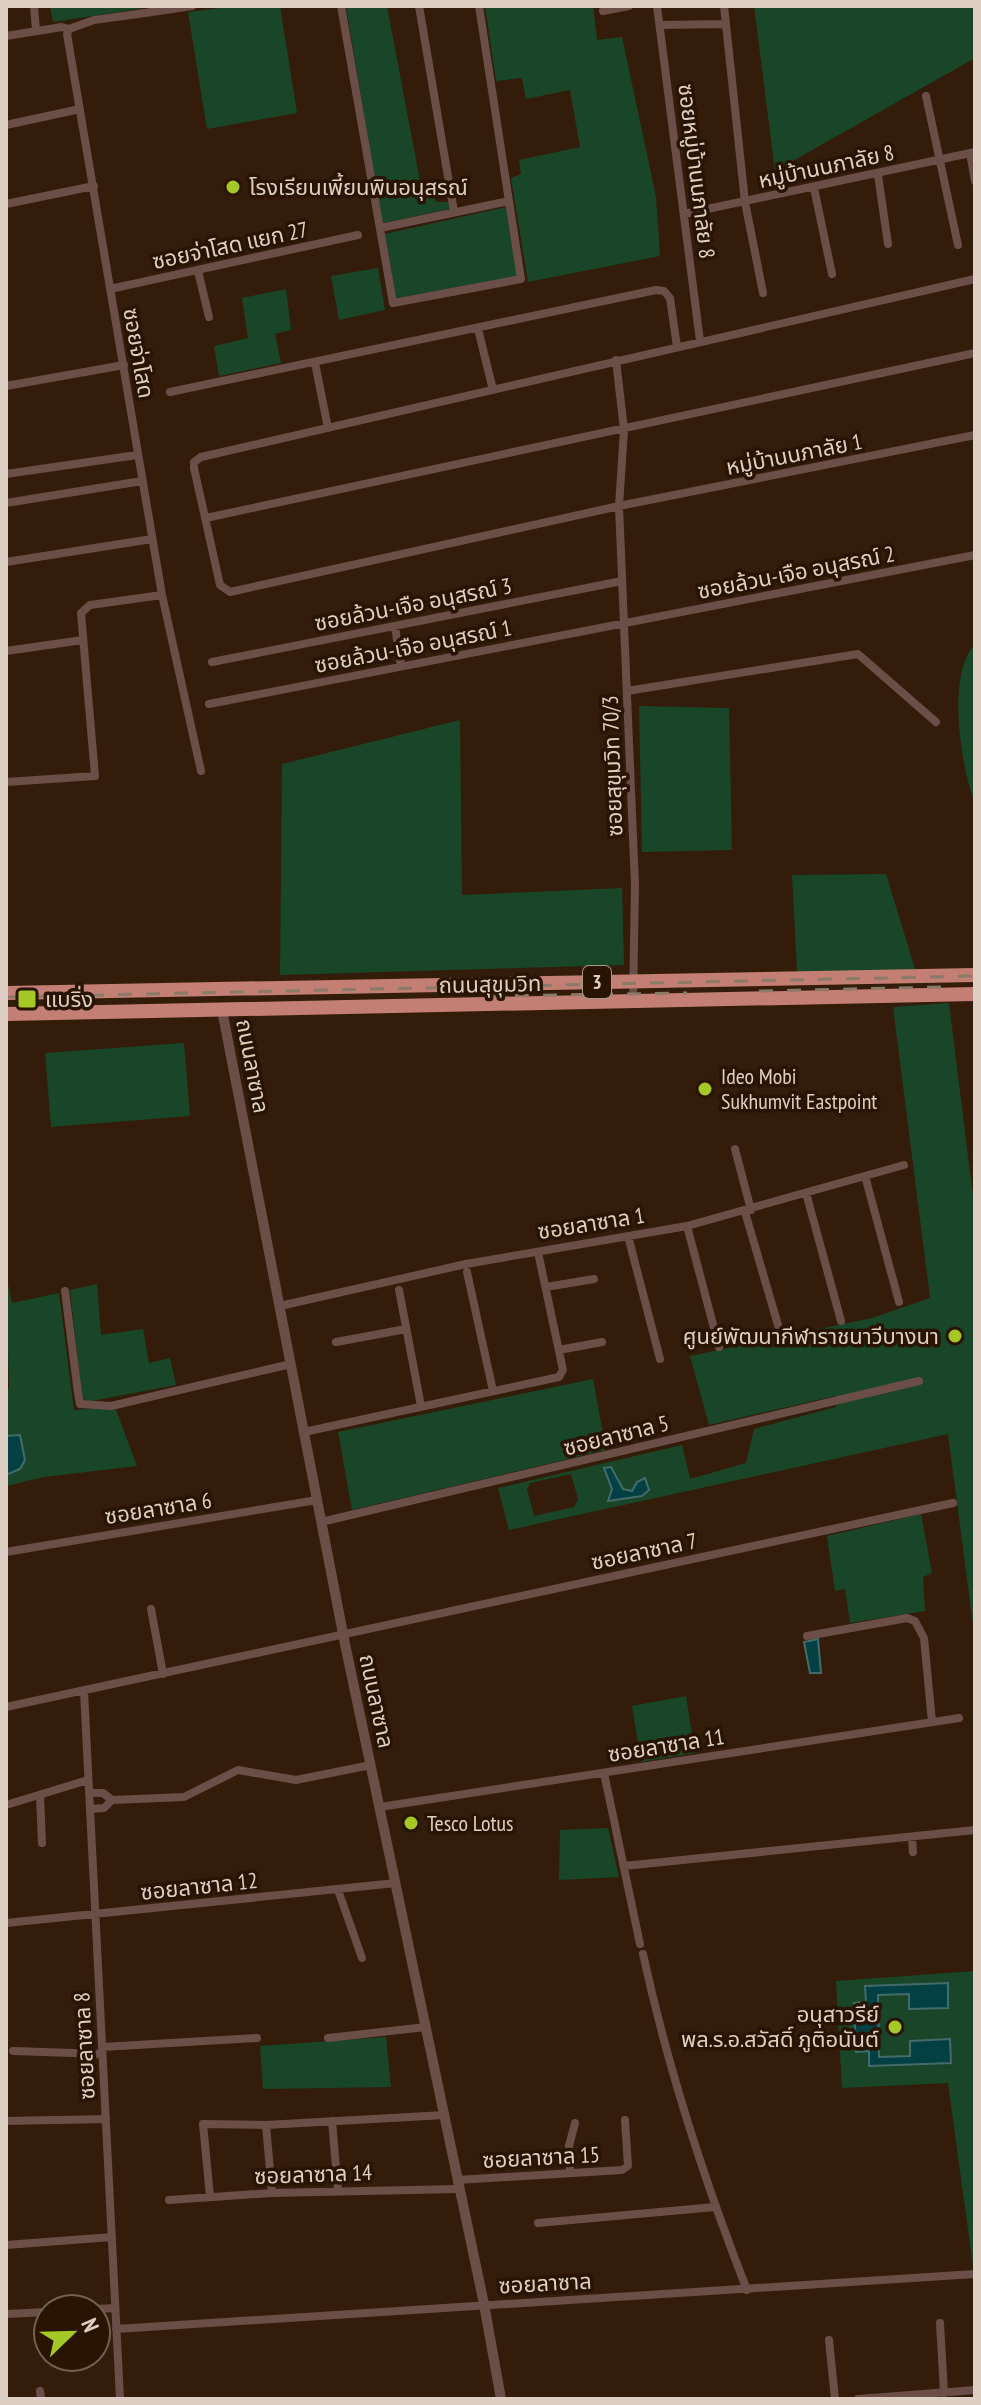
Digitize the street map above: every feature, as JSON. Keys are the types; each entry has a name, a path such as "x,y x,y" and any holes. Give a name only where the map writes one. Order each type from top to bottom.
{"highway":[{"name":"ถนนสุขุมวิท","path":"6,993 975,975"},
{"path":"218,989 222,1010"},
{"name":"ถนนสุขุมวิท","path":"6,1014 633,1004 975,994"}],"street":[{"path":"34,6 36,30"},
{"path":"6,36 36,30 69,29 94,20 152,9 192,6"},
{"path":"341,6 393,303 521,279 479,6"},
{"path":"419,6 454,212"},
{"path":"603,11 629,6"},
{"name":"ซอยหมู่บ้านนภาลัย 8","path":"657,6 700,341"},
{"path":"724,6 745,202 763,293"},
{"path":"660,25 726,24"},
{"name":"ซอยจ่าโสด","path":"69,29 68,43 137,455 162,595 201,771"},
{"path":"926,96 958,245"},
{"path":"6,125 80,109"},
{"path":"972,153 975,181"},
{"name":"หมู่บ้านนภาลัย 8","path":"684,214 972,153"},
{"path":"878,175 888,244"},
{"path":"6,204 94,186"},
{"path":"814,188 832,274"},
{"path":"380,228 509,201"},
{"name":"ซอยจ่าโสด แยก 27","path":"110,289 358,235"},
{"path":"198,271 209,317"},
{"path":"315,363 328,428 975,279"},
{"path":"170,392 656,290 664,291 670,298 677,347"},
{"path":"478,329 493,390"},
{"path":"206,518 975,353"},
{"name":"ซอยสุขุมวิท 70/3","path":"616,360 624,430 619,506 635,885 633,1004"},
{"path":"6,386 124,365"},
{"name":"หมู่บ้านนภาลัย 1","path":"328,428 201,457 194,462 220,585 230,592 619,506 975,435"},
{"path":"6,474 137,455"},
{"path":"6,503 142,481"},
{"path":"6,562 152,539"},
{"name":"ซอยล้วน-เจือ อนุสรณ์ 2","path":"624,623 975,555"},
{"name":"ซอยล้วน-เจือ อนุสรณ์ 3","path":"212,662 622,581"},
{"path":"6,782 95,776 81,613 84,608 162,595"},
{"name":"ซอยล้วน-เจือ อนุสรณ์ 1","path":"209,704 624,623"},
{"path":"395,626 401,666"},
{"path":"6,651 83,640"},
{"path":"627,691 858,654 936,722"},
{"name":"ถนนลาซาล","path":"222,1010 343,1637 445,2115 501,2399"},
{"path":"735,1149 780,1332"},
{"name":"ซอยลาซาล 1","path":"280,1306 466,1264 687,1226 904,1165"},
{"path":"865,1176 899,1302"},
{"path":"806,1193 841,1321"},
{"path":"687,1226 719,1347"},
{"path":"628,1236 660,1359"},
{"path":"304,1432 559,1377 563,1370 539,1257"},
{"path":"467,1272 493,1391"},
{"path":"546,1287 594,1279"},
{"path":"399,1290 421,1406"},
{"path":"65,1291 80,1404 86,1406 111,1406 291,1364"},
{"path":"336,1342 406,1329"},
{"path":"559,1350 602,1342"},
{"name":"ซอยลาซาล 5","path":"321,1522 919,1381"},
{"name":"ซอยลาซาล 6","path":"6,1552 317,1500"},
{"name":"ซอยลาซาล 7","path":"343,1637 953,1503"},
{"path":"151,1609 163,1674"},
{"path":"807,1636 907,1618 915,1621 924,1638 932,1722"},
{"path":"6,1707 343,1637"},
{"name":"ซอยลาซาล 8","path":"84,1691 120,2399"},
{"name":"ซอยลาซาล 11","path":"380,1807 959,1718"},
{"path":"89,1793 103,1793 112,1800 184,1797 238,1770 296,1780 371,1765"},
{"path":"604,1773 671,2075 686,2111 715,2207 747,2290"},
{"path":"6,1805 88,1780"},
{"path":"40,1795 42,1843"},
{"path":"90,1809 104,1808 112,1800"},
{"path":"624,1866 975,1830"},
{"path":"912,1837 913,1852"},
{"name":"ซอยลาซาล 12","path":"6,1923 396,1883"},
{"path":"338,1890 362,1958"},
{"path":"328,2038 426,2027"},
{"path":"13,2051 102,2050 257,2038"},
{"path":"210,2196 203,2124 266,2125 445,2115"},
{"path":"6,2121 106,2119"},
{"name":"ซอยลาซาล 15","path":"458,2184 627,2168 625,2120"},
{"path":"332,2121 338,2191"},
{"path":"570,2173 569,2146 575,2123"},
{"path":"266,2125 272,2193"},
{"name":"ซอยลาซาล 14","path":"169,2200 458,2184"},
{"path":"538,2223 715,2207"},
{"path":"6,2245 112,2237"},
{"name":"ซอยลาซาล","path":"116,2329 975,2274"},
{"path":"6,2314 32,2313"},
{"path":"940,2323 944,2393"},
{"path":"829,2340 835,2399"},
{"path":"858,2399 975,2390"}],"green space":[{"path":"50,6 144,6 144,8 53,22"},
{"path":"237,6 280,6 297,113 207,129 188,12"},
{"path":"346,6 387,6 422,192 432,193 436,202 447,202 450,209 382,223"},
{"path":"485,6 593,6 597,40 622,37 656,197 660,256 528,282 511,178 521,174 519,160 580,147 570,90 526,99 522,78 496,81"},
{"path":"754,6 975,6 975,58 775,171"},
{"path":"506,207 517,277 396,298 385,234"},
{"path":"378,268 385,310 339,320 331,276"},
{"path":"286,289 291,330 275,334 281,363 219,376 214,346 248,338 242,298"},
{"path":"975,645 975,803 961,745 959,698 966,658"},
{"path":"639,706 729,708 732,850 642,852"},
{"path":"460,720 462,895 622,888 624,965 280,975 282,764"},
{"path":"886,874 916,972 797,972 792,875"},
{"path":"949,1003 975,1213 975,1640 948,1434 509,1530 498,1488 682,1445 690,1479 746,1463 754,1429 836,1407 835,1396 709,1425 690,1356 872,1318 930,1298 893,1007","holes":["616,1473 623,1489 632,1492 644,1478 649,1489 641,1496 608,1500 612,1489 609,1480","571,1474 578,1499 574,1507 534,1516 527,1489 530,1483"]},
{"path":"184,1043 190,1116 51,1127 45,1053"},
{"path":"6,1275 12,1303 59,1293 74,1410 115,1407 137,1466 44,1477 6,1486 6,1475 20,1435 6,1436 6,1395 9,1388"},
{"path":"97,1284 101,1335 143,1329 149,1363 170,1358 176,1385 86,1402 82,1397 70,1290"},
{"path":"593,1379 606,1450 352,1510 338,1432"},
{"path":"921,1514 932,1573 923,1577 925,1611 850,1623 845,1589 835,1591 827,1536"},
{"path":"686,1696 695,1753 641,1762 632,1706"},
{"path":"608,1828 619,1877 559,1880 560,1830"},
{"path":"975,1971 973,2266 948,2083 842,2088 836,1981"},
{"path":"386,2037 391,2087 263,2089 260,2046"}],"water":[{"path":"20,1435 25,1460 20,1469 6,1475 6,1436"},
{"path":"611,1467 623,1489 632,1491 637,1482 645,1478 649,1490 642,1496 608,1501 612,1489 604,1468"},
{"path":"818,1639 821,1673 810,1673 804,1642"},
{"path":"948,1983 948,2008 909,2009 909,1994 878,1995 879,2057 910,2056 910,2041 950,2039 951,2063 869,2066 869,2051 856,2052 854,2003 866,2002 865,1986"}],"railway":[{"path":"6,997 975,976"},
{"path":"759,991 943,987"},
{"path":"487,996 687,993"}],"place":[{"name":"โรงเรียนเพี้ยนพินอนุสรณ์","path":"233,187"},
{"name":"แบริ่ง","path":"27,999"},
{"name":"Ideo Mobi Sukhumvit Eastpoint","path":"705,1089"},
{"name":"ศูนย์พัฒนากีฬาราชนาวีบางนา","path":"955,1336"},
{"name":"Tesco Lotus","path":"411,1823"},
{"name":"อนุสาวรีย์ พล.ร.อ.สวัสดิ์ ภูติอนันต์","path":"895,2027"}]}
